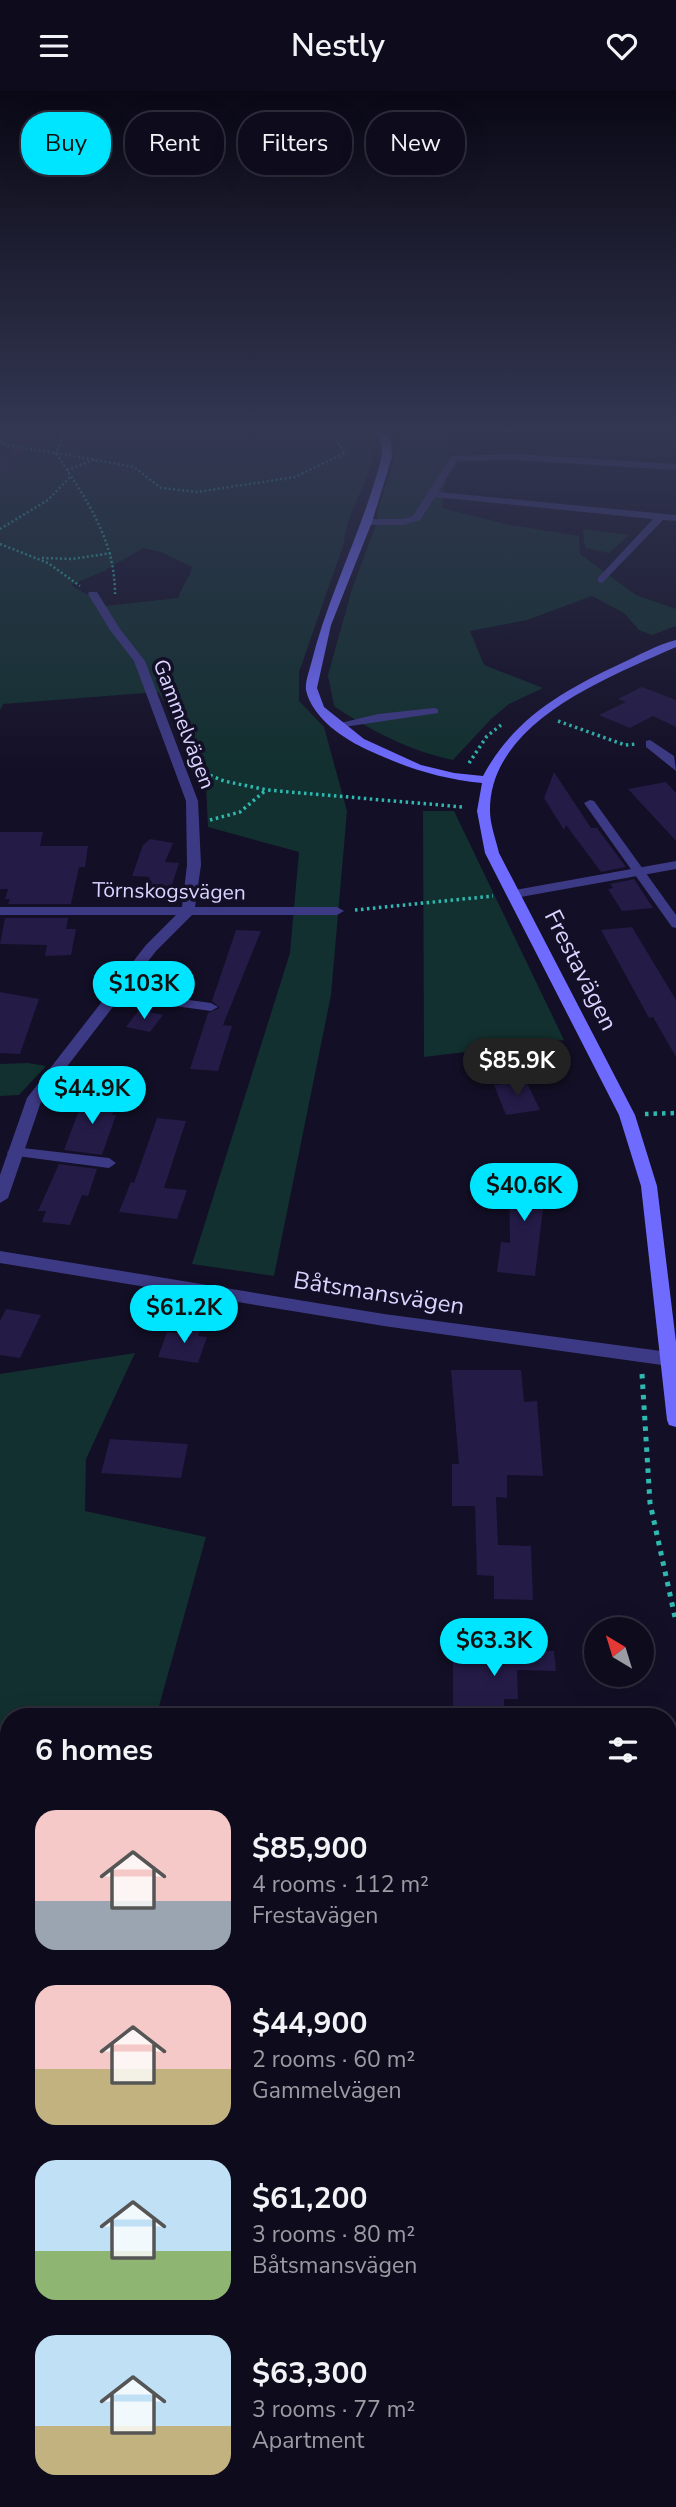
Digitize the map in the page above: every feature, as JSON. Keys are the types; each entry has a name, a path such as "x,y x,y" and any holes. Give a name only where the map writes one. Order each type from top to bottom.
{"street":[{"path":"358,545 326,625 311,688 319,708 360,742 417,768 454,778 486,780"},
{"path":"602,580 634,545"},
{"name":"Gammelvägen","path":"93,594 102,611 139,661 192,801 194,865 188,911"},
{"name":"Frestavägen","path":"676,643 599,678 548,707 510,740 486,780 481,808 484,832 492,853 627,1115 649,1186 673,1359 676,1420"},
{"path":"650,744 676,767"},
{"path":"515,894 676,865"},
{"name":"Törnskogsvägen","path":"0,911 337,911"},
{"path":"0,1198 35,1098 151,948 188,911"},
{"name":"Båtsmansvägen","path":"0,1257 384,1320 640,1357 673,1359"}],"lane":[{"path":"337,725 378,717 434,712"},
{"path":"590,803 676,924"},
{"path":"115,994 211,1007"},
{"path":"14,1152 109,1163"}],"path":[{"path":"2,545 38,558 93,594"},
{"path":"102,611 114,598 116,575 108,545"},
{"path":"38,558 72,559 112,553"},
{"path":"547,717 625,745 650,744"},
{"path":"176,761 224,781 267,790 463,807"},
{"path":"193,826 240,811 267,790"},
{"path":"337,911 515,894"},
{"path":"627,1115 676,1113"}],"green space":[{"path":"0,545 343,545 299,672 299,701 324,727 347,811 331,995 274,1276 192,1264 290,953 299,852 208,827 205,764 158,692 3,704 0,710","holes":["143,548 161,552 192,567 178,598 106,606 71,585 104,571"]},
{"path":"369,545 579,545 580,554 636,595 676,609 676,626 652,635 639,630 624,613 592,596 527,620 470,631 484,665 543,688 509,704 491,719 453,760 422,752 391,739 334,706 328,675 352,589"},
{"path":"585,545 618,545 609,553 585,548"},
{"path":"423,811 454,811 564,1040 424,1057"},
{"path":"28,1063 46,1066 19,1095 0,1096 0,1064"},
{"path":"135,1353 86,1459 85,1511 206,1537 158,1708 0,1708 0,1374"}],"building":[{"path":"642,687 676,700 676,727 653,716 630,728 599,715 626,702 618,699"},
{"path":"554,772 591,828 597,828 626,867 601,872 566,825 564,830 544,798"},
{"path":"666,782 676,793 676,841 628,789"},
{"path":"0,832 43,832 40,846 88,846 85,867 79,867 71,904 8,904 10,899 5,899 8,889 0,889"},
{"path":"150,839 173,843 165,862 179,863 170,891 145,889 150,877 132,876 143,845"},
{"path":"634,879 653,908 622,911 608,889 613,888 610,884"},
{"path":"5,918 68,918 66,929 76,929 71,955 45,956 47,945 0,944"},
{"path":"632,927 676,1000 676,1057 653,1017 649,1018 601,930"},
{"path":"236,930 261,931 223,1025 232,1026 218,1071 190,1069 208,1013 220,1008 212,1001"},
{"path":"0,992 39,999 20,1054 0,1053"},
{"path":"139,1010 163,1015 150,1032 126,1027"},
{"path":"526,1081 540,1110 506,1115 494,1085"},
{"path":"84,1097 117,1100 112,1115 116,1115 102,1155 64,1150"},
{"path":"157,1118 186,1121 164,1188 187,1190 177,1219 119,1212 131,1182 134,1183"},
{"path":"59,1164 97,1169 88,1196 82,1195 70,1225 42,1222 46,1211 38,1211"},
{"path":"509,1170 539,1171 539,1189 551,1189 551,1209 543,1209 535,1276 497,1272 501,1242 510,1243"},
{"path":"6,1309 41,1315 20,1358 0,1355 0,1321"},
{"path":"181,1324 201,1327 198,1336 207,1337 198,1363 158,1357 167,1332 177,1333"},
{"path":"451,1370 521,1370 524,1402 537,1401 543,1476 507,1475 507,1498 496,1497 498,1545 531,1546 533,1600 494,1599 494,1576 477,1575 475,1506 452,1506 452,1464 459,1464"},
{"path":"110,1439 188,1444 181,1478 101,1473"},
{"path":"510,1650 554,1651 556,1671 517,1670 518,1699 504,1699 504,1708 453,1707 453,1656 510,1658"}]}
